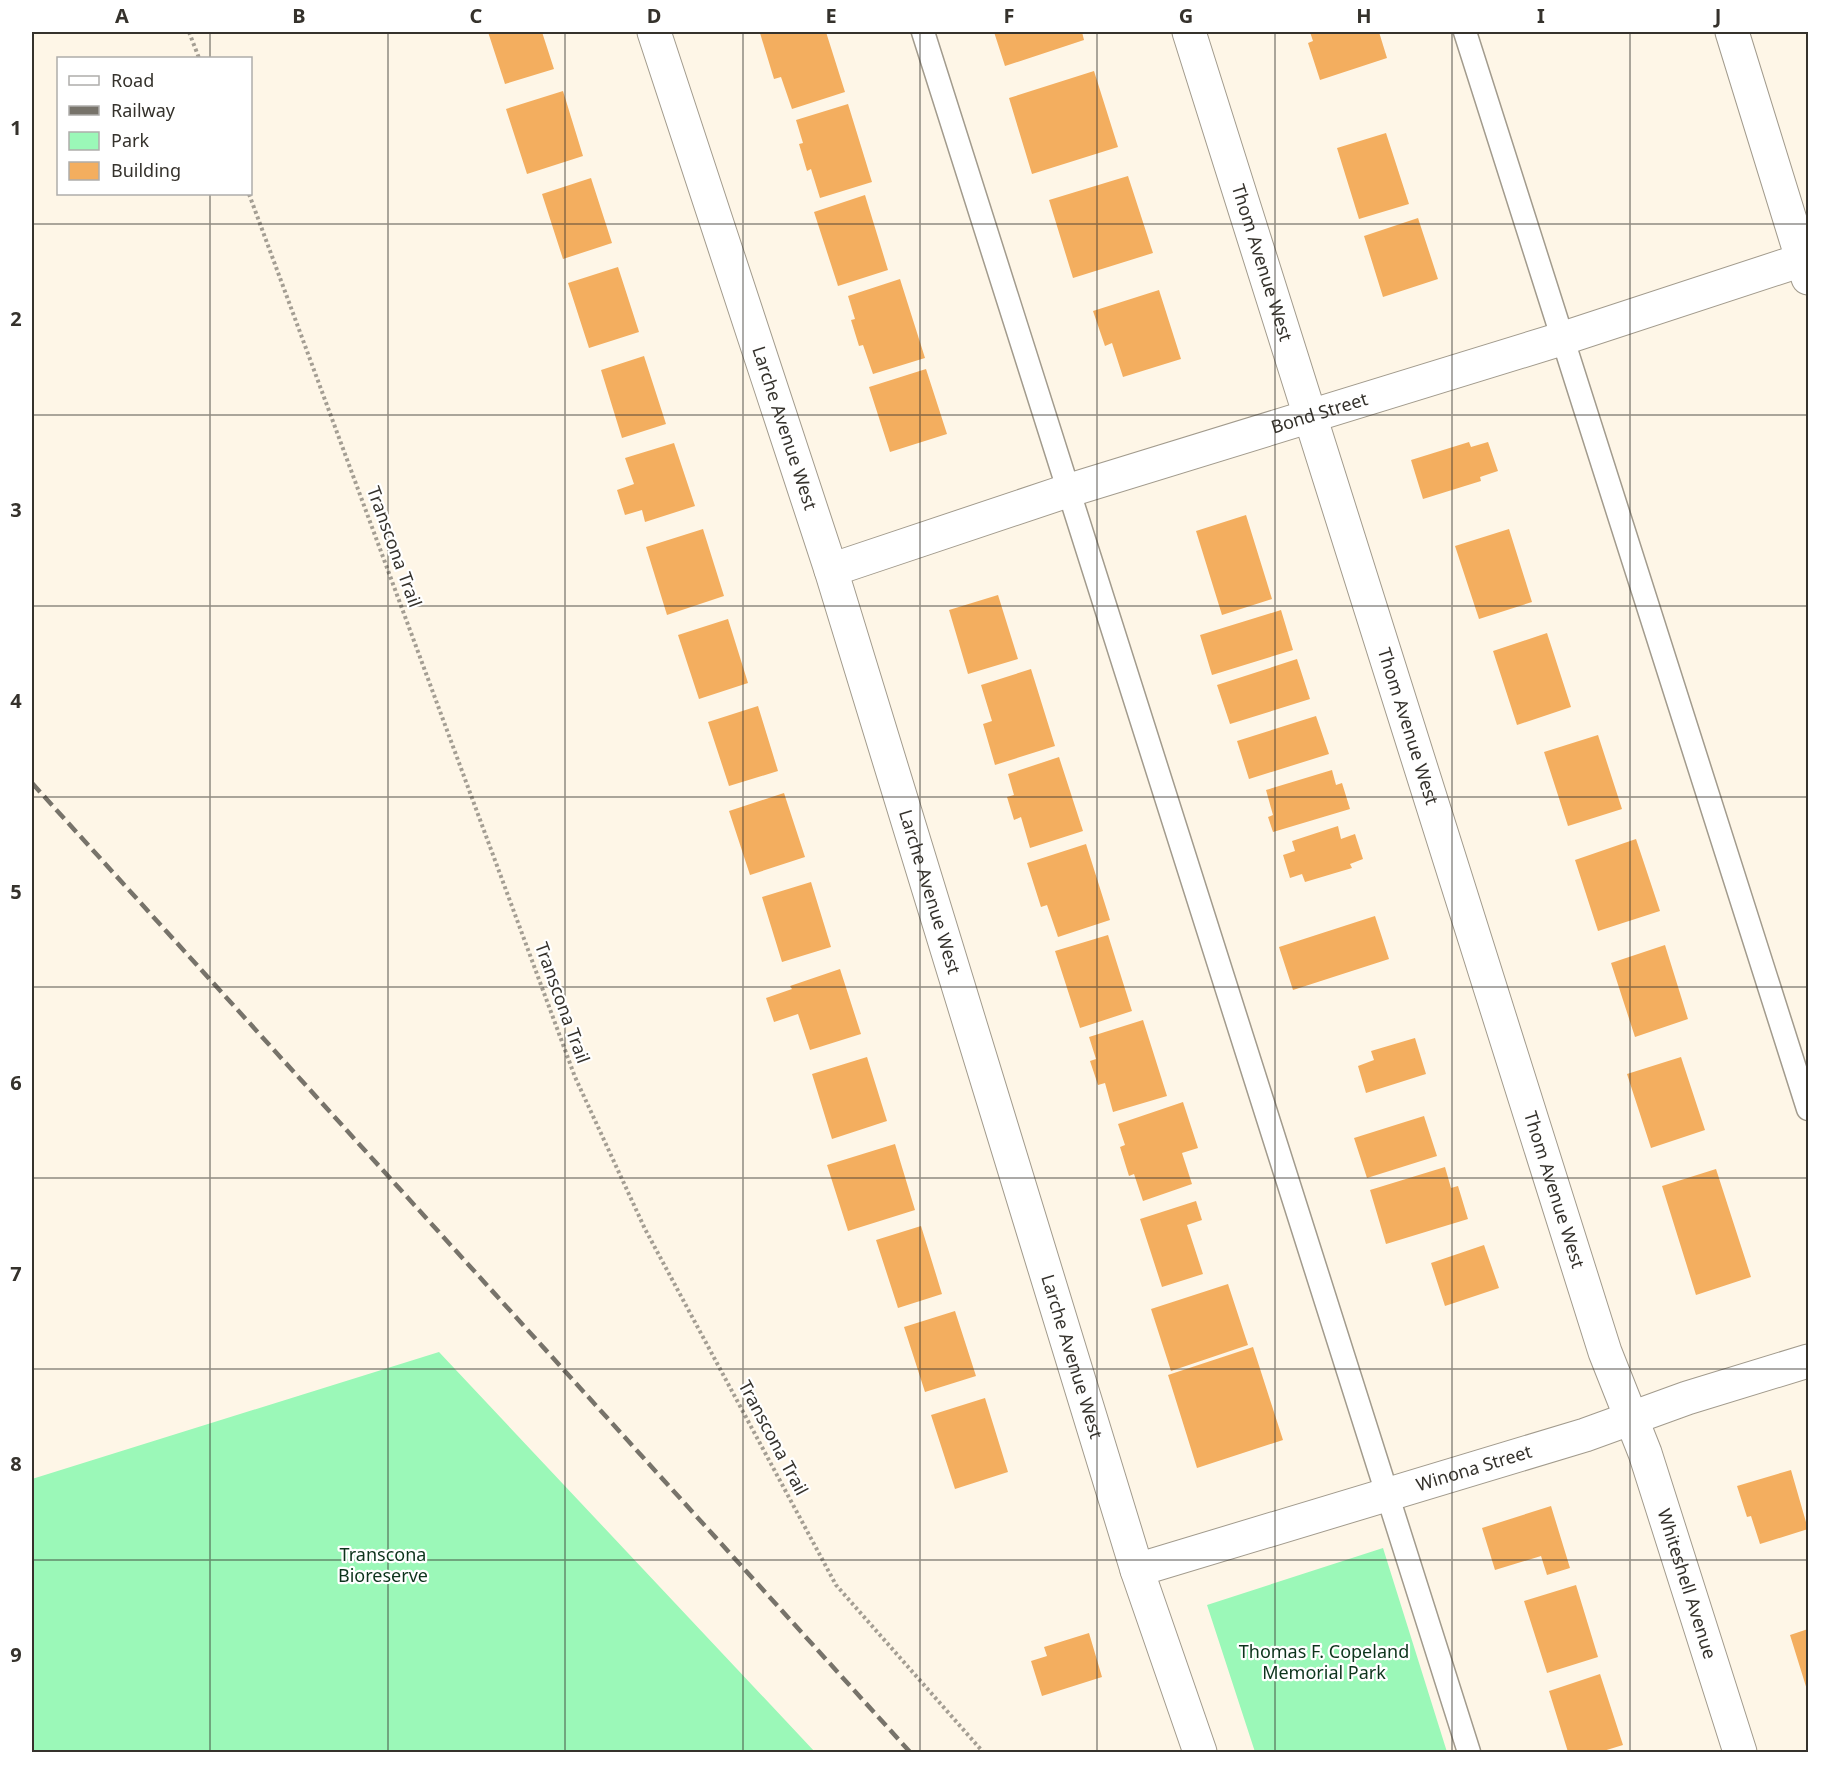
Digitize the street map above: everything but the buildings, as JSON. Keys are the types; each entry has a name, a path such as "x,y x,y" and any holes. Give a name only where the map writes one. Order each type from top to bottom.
{"street":[{"name":"Larche Avenue West","path":"654,32 831,570 1137,1570 1200,1752"},
{"name":"Thom Avenue West","path":"1189,32 1605,1352 1632,1417"},
{"path":"1732,32 1806,265"},
{"name":"Bond Street","path":"831,570 1067,491 1806,265"},
{"name":"Winona Street","path":"1137,1570 1585,1435 1632,1417 1809,1361"},
{"name":"Whiteshell Avenue","path":"1632,1417 1740,1752"}],"lane":[{"path":"923,32 1469,1752"},
{"path":"1465,32 1561,339 1809,1109"}],"path":[{"path":"189,32 199,57"},
{"name":"Transcona Trail","path":"249,195 575,1077 640,1218 836,1584 982,1752"}],"green space":[{"name":"Transcona Bioreserve","path":"439,1352 815,1752 32,1752 32,1479"},
{"name":"Thomas F. Copeland Memorial Park","path":"1383,1548 1447,1752 1255,1752 1207,1605"}],"railway":[{"path":"32,783 910,1752"}]}
